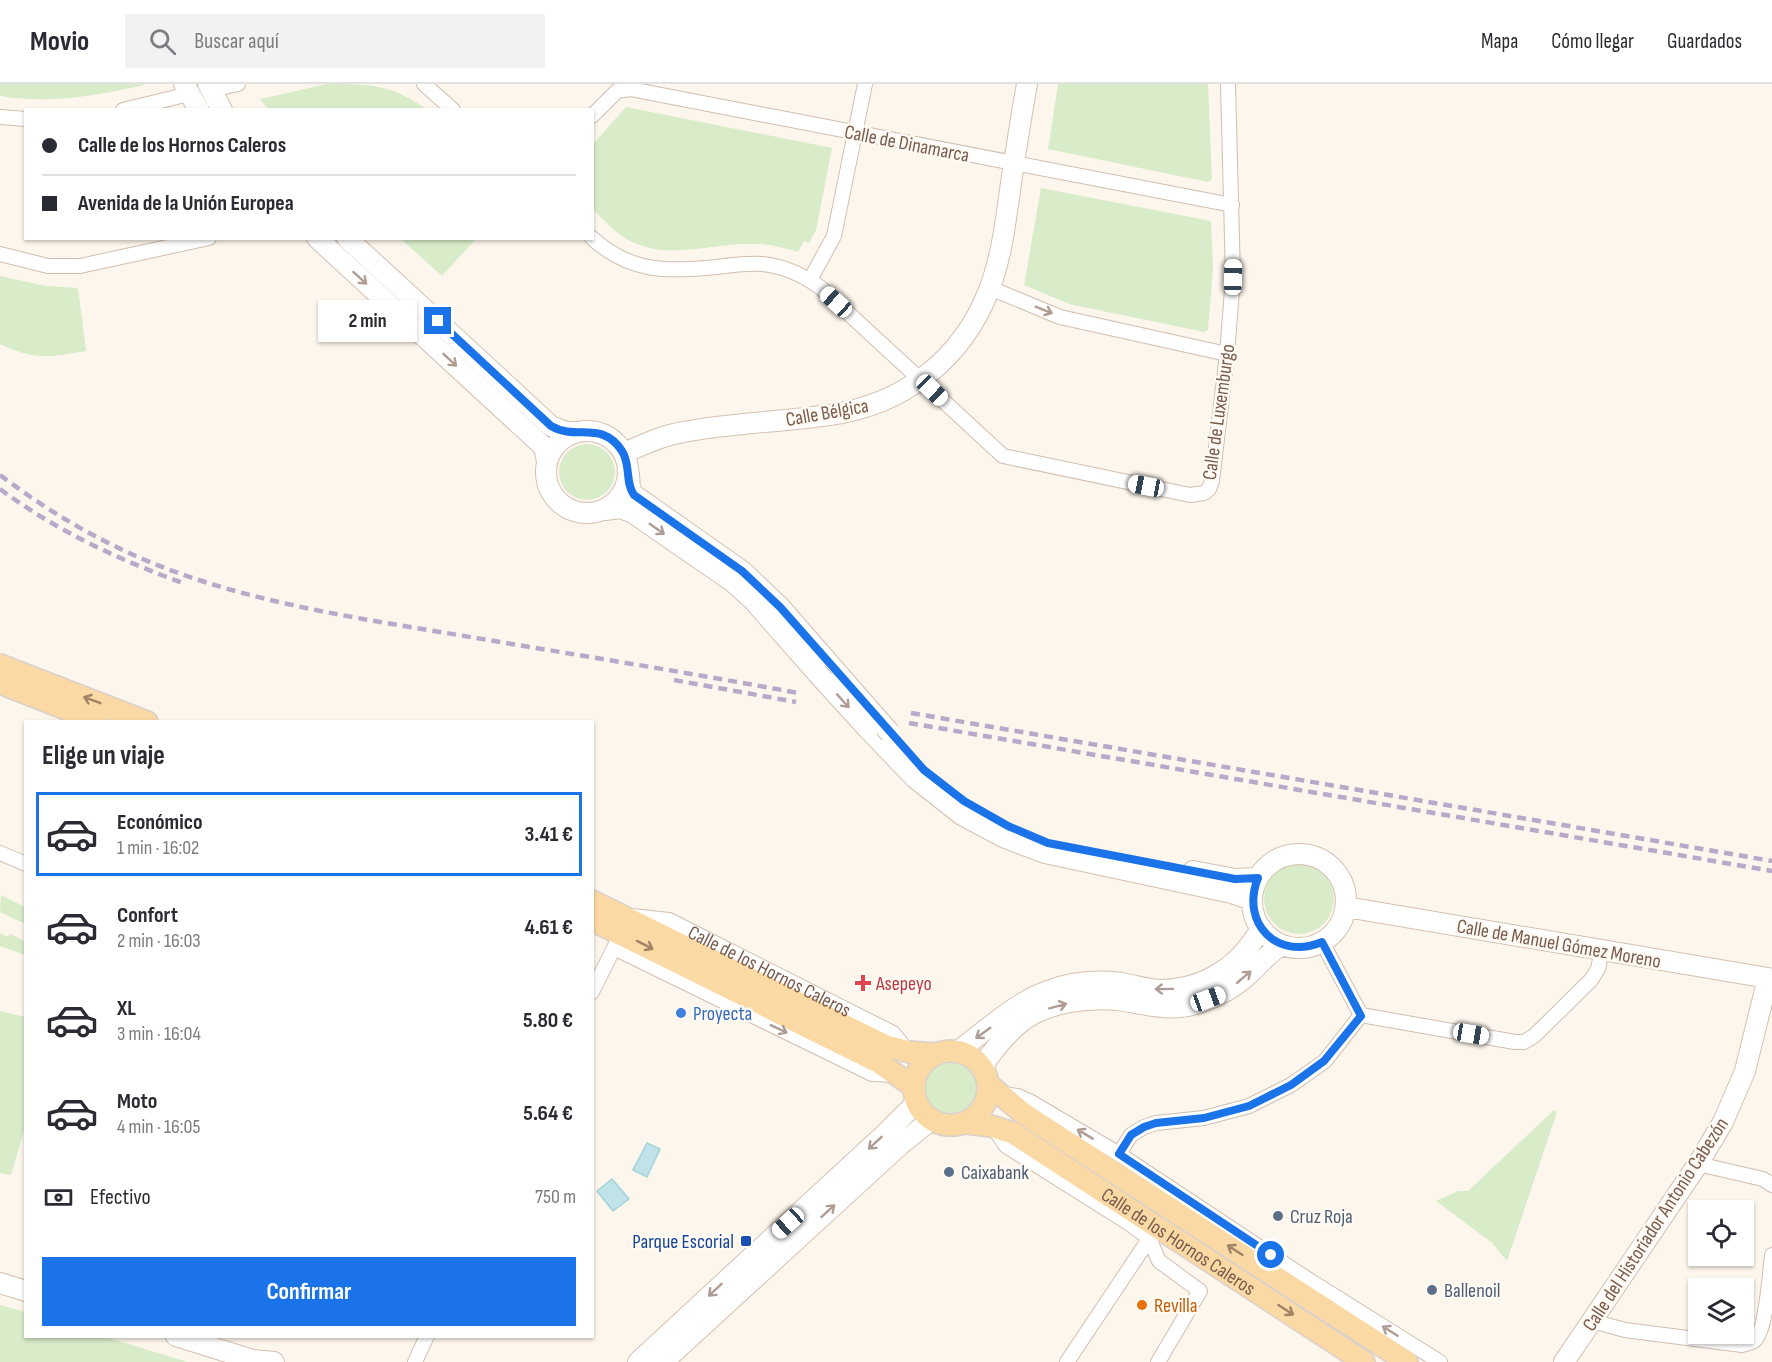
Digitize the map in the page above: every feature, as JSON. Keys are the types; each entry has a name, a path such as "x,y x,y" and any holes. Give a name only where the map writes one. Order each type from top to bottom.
{"main road":[{"name":"Calle Bélgica","path":"624,453 684,432 819,417 863,409 900,394 921,380 946,358 966,333 990,288 1000,252 1027,84"},
{"path":"209,87 221,108"},
{"path":"319,240 544,447 548,484 553,495 561,504 570,510 582,513 621,508 633,513 733,582 760,607 817,673 915,778 962,814 1003,837 1045,853 1232,893 1252,900"},
{"path":"349,240 551,426 558,430 604,434 616,442 624,453 630,490 634,495 748,577 780,607 924,770 964,801 1008,826 1048,843 1235,879 1258,878"},
{"path":"547,461 558,443 576,432"},
{"path":"604,510 622,495 629,474"},
{"path":"0,665 142,720"},
{"path":"0,683 94,720"},
{"path":"1293,854 1314,857 1332,867 1341,879 1346,892 1346,907 1342,921 1334,933 1322,942 1302,948 1282,945 1270,938 1254,915 1252,900 1258,878 1267,866 1279,858 1293,854"},
{"name":"Calle de los Hornos Caleros","path":"594,903 618,932 878,1062 915,1095"},
{"name":"Calle de Manuel Gómez Moreno","path":"1346,907 1770,978"},
{"name":"Calle de los Hornos Caleros","path":"594,921 886,1046 909,1052 936,1054"},
{"path":"957,1052 1017,1006 1048,991 1085,982 1119,983 1160,990 1188,987 1213,978 1235,963 1253,942 1261,928"},
{"path":"990,1082 971,1057 946,1051 936,1054 921,1067 916,1077 915,1095 922,1112 931,1120 948,1125 966,1123 984,1107 1000,1041 1026,1019 1054,1006 1085,1000 1117,1000 1159,1008 1193,1005 1223,994 1247,976 1268,953 1282,945"},
{"name":"Calle del Historiador Antonio Cabezón","path":"1564,1362 1698,1164 1723,1122 1745,1071 1770,978"},
{"name":"Calle de los Hornos Caleros","path":"990,1082 1024,1114 1407,1362"},
{"path":"638,1362 887,1132 915,1095"},
{"path":"663,1362 900,1145 931,1120"},
{"name":"Calle de los Hornos Caleros","path":"966,1123 991,1126 1013,1133 1153,1232 1364,1362"},
{"path":"0,1283 24,1290"},
{"path":"182,1338 253,1360 274,1362"}],"street":[{"path":"209,87 238,84"},
{"path":"424,84 451,108"},
{"path":"810,280 834,236 865,84"},
{"name":"Calle de Luxemburgo","path":"921,380 1003,456 1190,495 1209,489 1212,481 1227,354 1233,277 1228,84"},
{"name":"Calle de Dinamarca","path":"594,114 617,91 630,89 1232,205"},
{"path":"133,108 191,96"},
{"path":"0,117 24,119"},
{"path":"0,254 48,266 80,266 200,240"},
{"path":"594,240 616,256 645,267 661,270 763,264 792,271 810,280 921,380"},
{"path":"990,288 1060,317 1227,354"},
{"path":"0,853 24,863"},
{"path":"594,987 618,932"},
{"path":"1322,942 1361,1016"},
{"path":"1361,1016 1524,1042 1534,1036 1591,980 1598,969 1602,950"},
{"path":"1119,1154 1131,1135 1144,1127 1156,1123 1204,1118 1249,1106 1291,1085 1324,1061 1361,1016"},
{"name":"Calle de los Hornos Caleros","path":"990,1082 1031,1102 1119,1154 1309,1280 1440,1362"},
{"path":"1698,1164 1763,1179 1772,1185"},
{"path":"1067,1362 1153,1232"},
{"name":"Calle de los Hornos Caleros","path":"1153,1232 1160,1261 1200,1291 1158,1362"},
{"path":"1592,1321 1625,1330 1747,1344 1755,1340 1762,1325 1772,1256"},
{"path":"415,1362 426,1338"}],"green space":[{"path":"0,84 144,85 90,95 36,99 0,96"},
{"path":"327,84 356,84 391,90 424,108 267,108 260,99"},
{"path":"1058,84 1208,84 1212,179 1208,182 1048,149"},
{"path":"626,107 832,148 816,230 809,243 804,241 798,252 773,245 757,244 692,250 660,250 628,240 594,211 594,143"},
{"path":"1041,188 1211,221 1213,269 1208,330 1204,332 1069,304 1024,285"},
{"path":"402,240 475,240 442,276"},
{"path":"0,276 46,286 78,288 86,351 42,356 23,353 0,344"},
{"path":"581,444 593,444 603,448 611,456 615,472 611,488 603,496 593,500 581,500 571,496 563,488 559,478 559,466 563,456 571,448"},
{"path":"1306,864 1319,870 1328,879 1332,885 1334,899 1332,913 1324,924 1313,932 1292,934 1274,924 1266,913 1264,892 1274,874 1285,866"},
{"path":"1,895 24,906 24,924 0,912"},
{"path":"0,933 8,937 10,934 24,941 24,955 0,946"},
{"path":"0,1011 24,1017 24,1131 11,1175 0,1173"},
{"path":"952,1062 962,1064 971,1070 977,1079 979,1089 977,1099 971,1108 962,1114 952,1116 942,1114 933,1108 927,1099 925,1089 927,1079 933,1070 942,1064"},
{"path":"1554,1110 1557,1112 1507,1261 1492,1243 1436,1201 1458,1191 1468,1191"},
{"path":"0,1305 24,1312 24,1338 108,1338 188,1362 0,1362"}],"water":[{"path":"647,1143 660,1149 647,1177 633,1170"},
{"path":"612,1179 629,1199 613,1211 597,1191"}],"railway":[{"path":"0,475 34,500 107,542 145,560 225,588 350,617 798,693"},
{"path":"0,489 43,518 88,543 183,583"},
{"path":"674,680 796,702"},
{"path":"911,713 1772,861"},
{"path":"909,723 1772,871"}],"place":[{"name":"Asepeyo","path":"863,983"},
{"name":"Proyecta","path":"681,1013"},
{"name":"Caixabank","path":"949,1172"},
{"name":"Cruz Roja","path":"1278,1216"},
{"name":"Parque Escorial","path":"746,1241"},
{"name":"Ballenoil","path":"1432,1290"},
{"name":"Revilla","path":"1142,1305"}],"route":[{"path":"438,321 551,426 566,432 590,431 604,434 616,442 628,464 630,490 634,495 742,571 761,588 924,770 964,801 1008,826 1048,843 1235,879 1258,878 1252,900 1254,915 1270,938 1282,945 1302,948 1322,942 1361,1016 1324,1061 1291,1085 1249,1106 1204,1118 1156,1123 1144,1127 1131,1135 1119,1154 1271,1255"}]}
